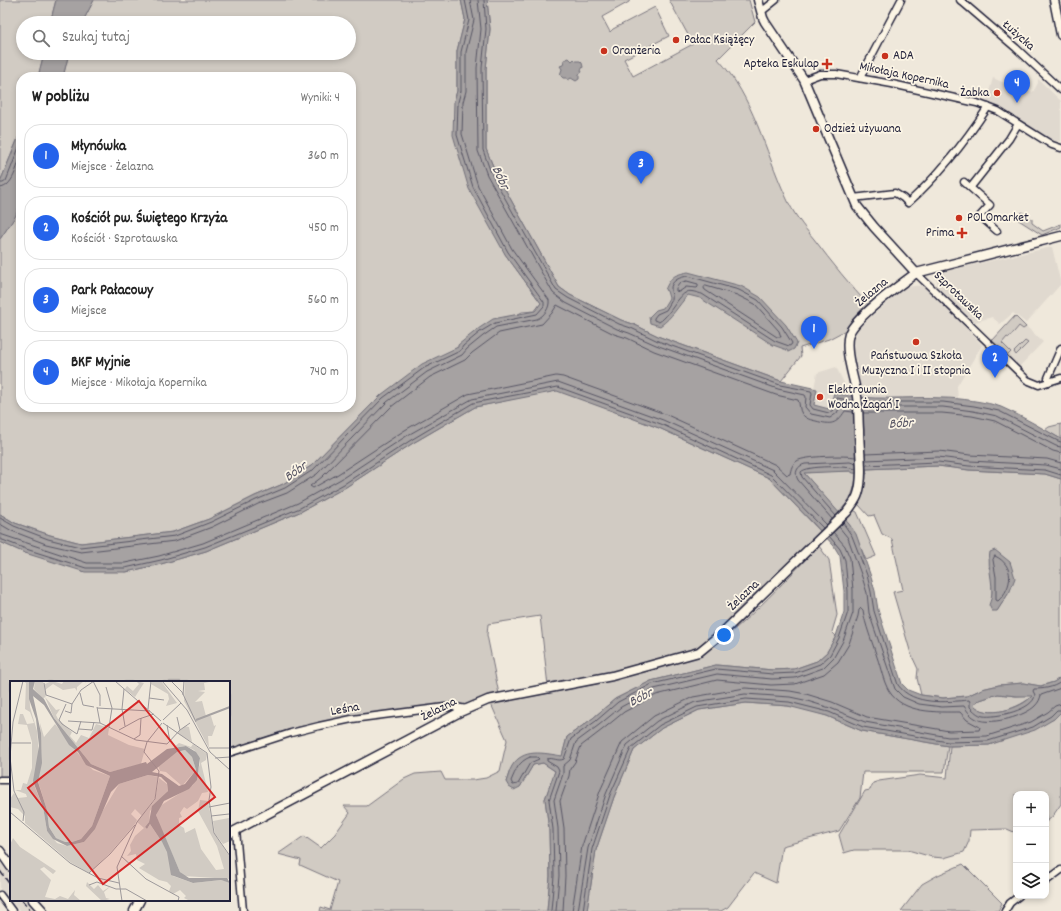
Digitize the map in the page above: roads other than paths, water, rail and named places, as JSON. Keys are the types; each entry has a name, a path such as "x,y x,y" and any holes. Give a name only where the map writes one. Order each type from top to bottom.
{"street":[{"name":"Szprotawska","path":"758,0 765,22 804,80 853,198 863,215 916,273 984,338 1022,377 1034,384 1061,378"},
{"path":"761,12 776,0"},
{"path":"860,78 901,0"},
{"name":"Łużycka","path":"960,0 1016,48 1061,90"},
{"path":"1054,0 1061,36"},
{"name":"Mikołaja Kopernika","path":"804,80 824,74 860,78 988,107 1052,145 1061,148"},
{"path":"853,198 895,193 908,203 929,184 944,166 988,107"},
{"path":"971,188 1009,139 1018,124"},
{"path":"964,182 990,205 980,216 998,231"},
{"name":"Żelazna","path":"232,832 488,700 612,676 699,652 721,634 847,512 854,503 858,494 860,474 857,395 848,353 849,334 856,323 903,282 916,273 1061,236"},
{"path":"1048,382 1048,378 1061,348"},
{"name":"Leśna","path":"230,753 297,731 352,720 445,707 468,709"},
{"path":"232,832 243,911"},
{"path":"0,851 10,866"},
{"path":"1049,879 1061,870"},
{"path":"0,895 12,911"},
{"path":"1005,911 1010,903 1015,899"},
{"path":"34,901 43,911"},
{"path":"134,911 139,901"}],"water":[{"path":"56,0 94,0 86,16 52,16"},
{"name":"Bóbr","path":"461,0 487,0 490,29 486,69 486,149 495,171 559,287 570,295 660,337 781,381 817,389 814,405 829,409 834,393 862,397 944,398 989,403 1024,418 1061,439 1061,479 1045,474 969,470 938,466 866,469 867,474 853,473 850,471 804,473 856,534 870,574 878,610 902,684 908,690 921,695 943,698 967,696 982,689 999,685 1023,683 1041,686 1054,682 1061,677 1061,712 1054,719 1035,730 989,745 948,746 862,731 827,716 788,706 746,703 699,710 662,728 634,750 614,797 596,850 587,911 547,911 550,876 549,829 545,799 555,771 543,763 533,765 520,787 514,790 509,787 506,782 511,768 517,760 522,756 534,753 562,756 567,737 593,718 615,699 651,681 716,665 773,670 794,669 817,661 827,652 836,636 844,612 844,591 840,556 834,546 769,478 659,428 557,391 475,407 413,443 346,487 302,511 206,551 161,564 126,572 85,572 25,553 0,542 0,514 15,523 50,535 81,543 173,532 209,519 283,484 311,466 381,395 422,364 458,347 458,345 478,329 493,319 535,311 541,303 505,254 469,189 453,135 454,101 457,91 457,51 465,19","holes":["998,694 1032,696 1020,705 1003,711 987,711 979,709 974,705 977,701"]},
{"path":"569,58 572,61 574,59 582,63 582,72 579,74 579,79 576,81 571,78 568,80 560,75 562,69 560,66 563,65 564,60"},
{"path":"42,60 67,60 64,72 39,72"},
{"path":"16,143 16,214 0,239 0,182"},
{"path":"688,272 741,286 760,297 786,325 797,343 794,349 788,352 787,350 773,345 700,298 688,295 671,316 660,326 650,323 649,317 656,310 663,308 669,298 667,291 665,290 671,279 676,275"},
{"path":"995,550 1010,562 1015,578 1010,591 997,611 992,611 989,605 992,586 989,559 990,552"}],"railway":[{"path":"0,871 10,885"},
{"path":"23,901 31,911"}],"place":[{"name":"Pałac Książęcy","path":"676,40"},
{"name":"Oranżeria","path":"604,51"},
{"name":"ADA","path":"885,56"},
{"name":"Apteka Eskulap","path":"827,64"},
{"name":"Żabka","path":"997,93"},
{"name":"BKF Myjnie","path":"1017,103"},
{"name":"Odzież używana","path":"816,129"},
{"name":"Park Pałacowy","path":"641,184"},
{"name":"POLOmarket","path":"959,218"},
{"name":"Prima","path":"962,233"},
{"name":"Państwowa Szkoła Muzyczna I i II stopnia","path":"916,342"},
{"name":"Młynówka","path":"814,349"},
{"name":"Kościół pw. Świętego Krzyża","path":"995,378"},
{"name":"Elektrownia Wodna Żagań I","path":"820,397"}]}
